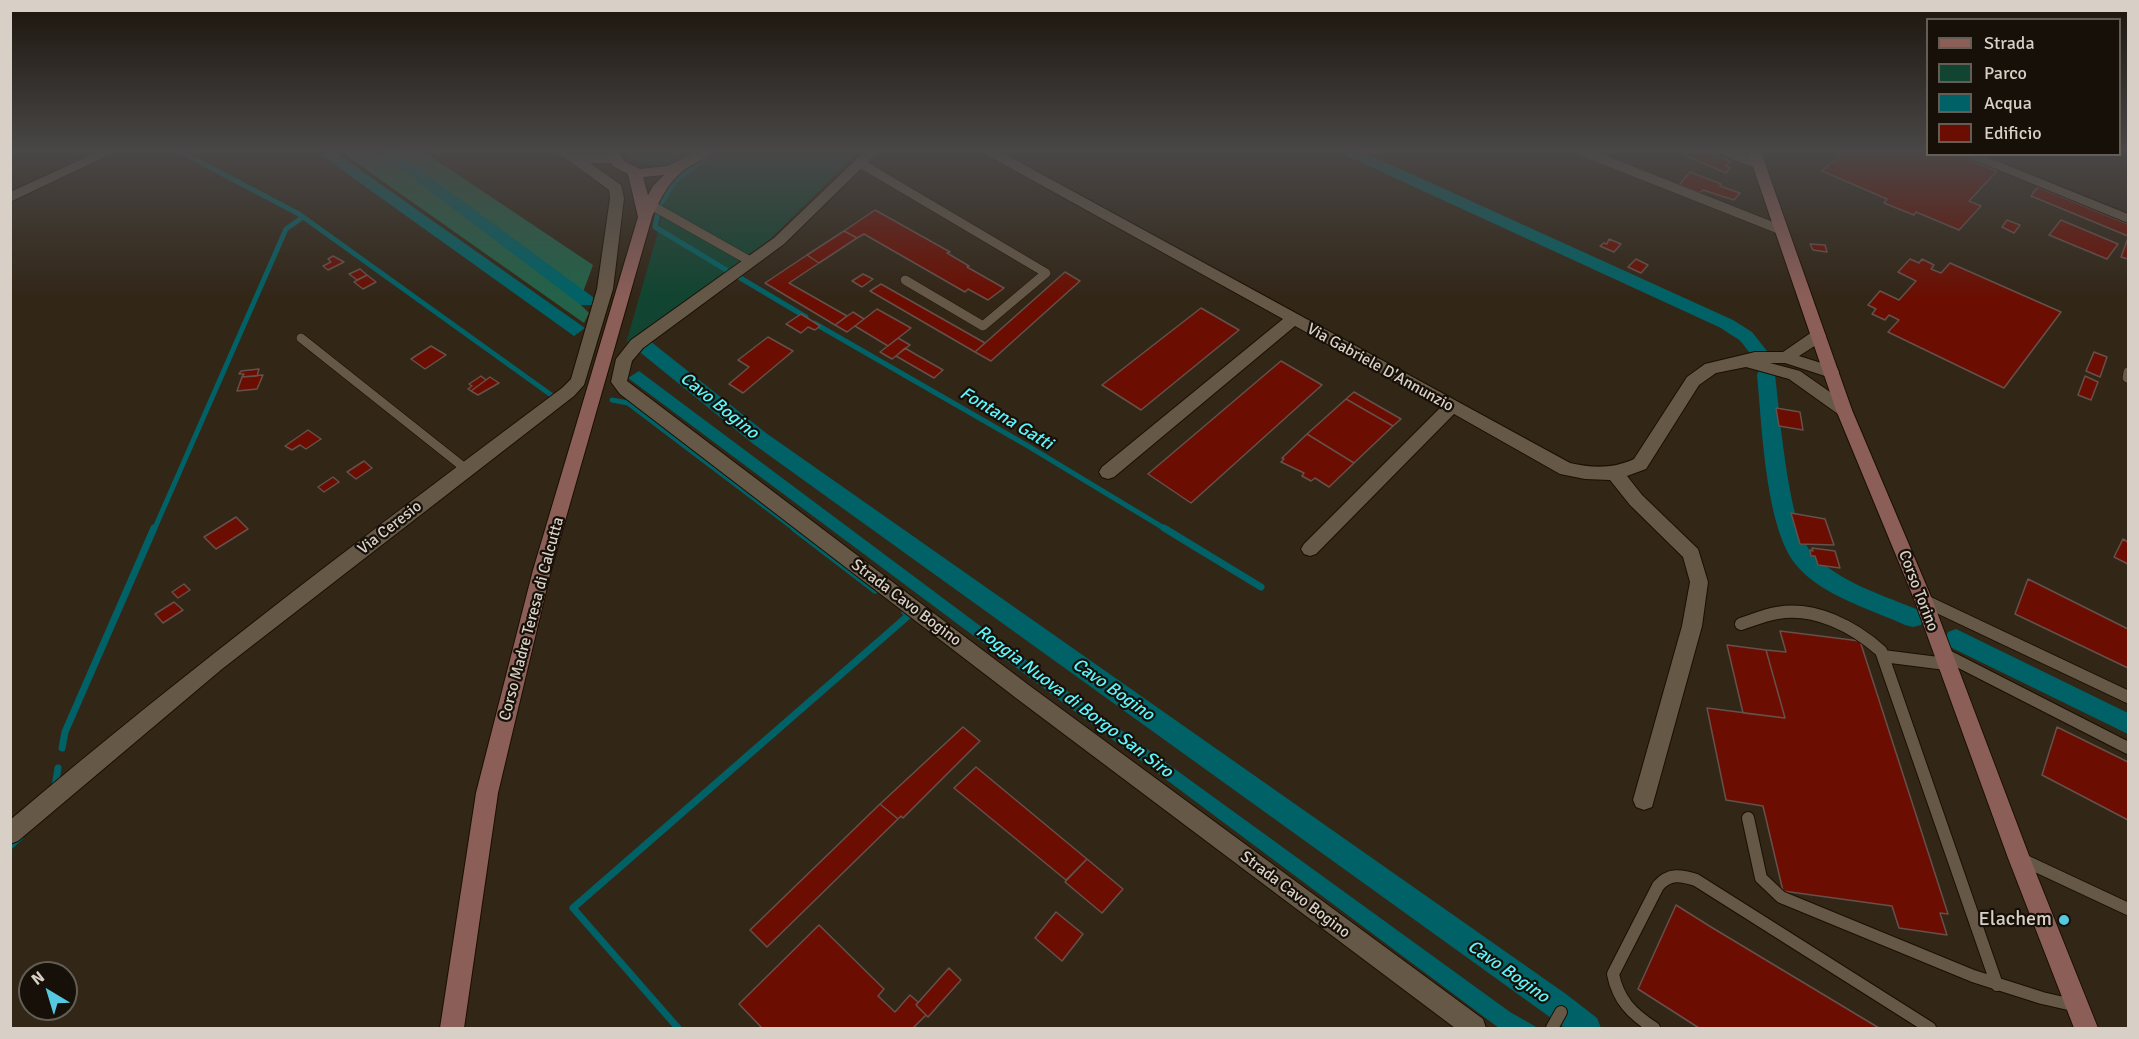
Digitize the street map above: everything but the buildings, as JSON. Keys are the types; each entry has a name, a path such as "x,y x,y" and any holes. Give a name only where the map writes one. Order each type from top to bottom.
{"main road":[{"name":"Corso Madre Teresa di Calcutta","path":"644,200 648,211"},
{"name":"Corso Madre Teresa di Calcutta","path":"452,1029 487,793 542,570 653,200"},
{"name":"Corso Torino","path":"1771,200 1844,410 1923,600 2019,858 2086,1029"}],"street":[{"name":"Via Ceresio","path":"10,834 86,768 223,656 568,392 578,381 605,289 617,200"},
{"name":"Strada Cavo Bogino","path":"821,200 779,241 630,351 624,359 619,382 626,390 1023,692 1474,1029"},
{"name":"Via Gabriele D'Annunzio","path":"1079,200 1566,469 1602,475 1640,464 1693,381 1701,374 1711,368 1755,358 1786,357"},
{"path":"2082,200 2128,219"},
{"path":"1108,472 1292,320"},
{"path":"1786,357 1818,336"},
{"path":"1786,357 1831,372"},
{"path":"1744,362 1794,375 1814,376 1831,372"},
{"path":"1794,375 1844,410"},
{"path":"1310,549 1451,407"},
{"path":"1615,473 1636,500 1691,554 1699,582 1692,626 1644,800"}],"lane":[{"path":"905,280 983,326 1046,273 933,200"},
{"path":"1706,200 1781,230"},
{"path":"648,211 750,261"},
{"path":"301,338 466,469"},
{"path":"1923,600 2128,697"},
{"path":"1741,624 1781,612 1809,613 1852,629 1869,639 1881,651 1997,985"},
{"path":"1883,657 1944,658 2128,748"},
{"path":"1748,818 1761,878 1781,897 1997,985 2037,998 2077,1006"},
{"path":"2019,858 2128,909"},
{"path":"1654,1029 1631,1013 1621,1001 1614,988 1612,974 1658,886 1669,876 1677,875 1696,880 1930,1029"},
{"path":"1552,1029 1561,1012"}],"green space":[{"path":"410,200 497,200 593,265 579,303 589,313 584,323"},
{"path":"665,200 809,200 769,240 742,259 742,264 626,343"}],"water":[{"path":"385,200 404,200 585,328 574,336"},
{"name":"Roggia Nuova di Borgo San Siro","path":"639,371 1070,693 1510,1012 1538,1028 1499,1028 628,378"}],"waterway":[{"path":"273,200 299,214 554,397"},
{"name":"Cavo Bogino","path":"451,200 587,301"},
{"name":"Fontana Gatti","path":"660,205 663,200"},
{"path":"1457,200 1727,324 1746,336 1758,351"},
{"name":"Fontana Gatti","path":"658,213 655,227 728,271"},
{"path":"154,530 286,229 303,217"},
{"name":"Fontana Gatti","path":"737,276 806,317"},
{"name":"Fontana Gatti","path":"814,323 1028,446 1167,530"},
{"name":"Cavo Bogino","path":"643,345 759,438 1587,1028"},
{"path":"1766,375 1777,472 1788,525 1795,546 1804,559 1827,577 1856,593 1913,618"},
{"path":"612,400 628,403 796,530"},
{"path":"62,748 65,732 154,528"},
{"path":"794,528 875,590"},
{"name":"Fontana Gatti","path":"1164,528 1261,587"},
{"path":"678,1028 573,908 909,615 905,612"},
{"path":"1956,639 2128,724"},
{"path":"55,786 58,768"},
{"path":"10,846 20,837"}],"place":[{"name":"Elachem","path":"2064,920"}]}
